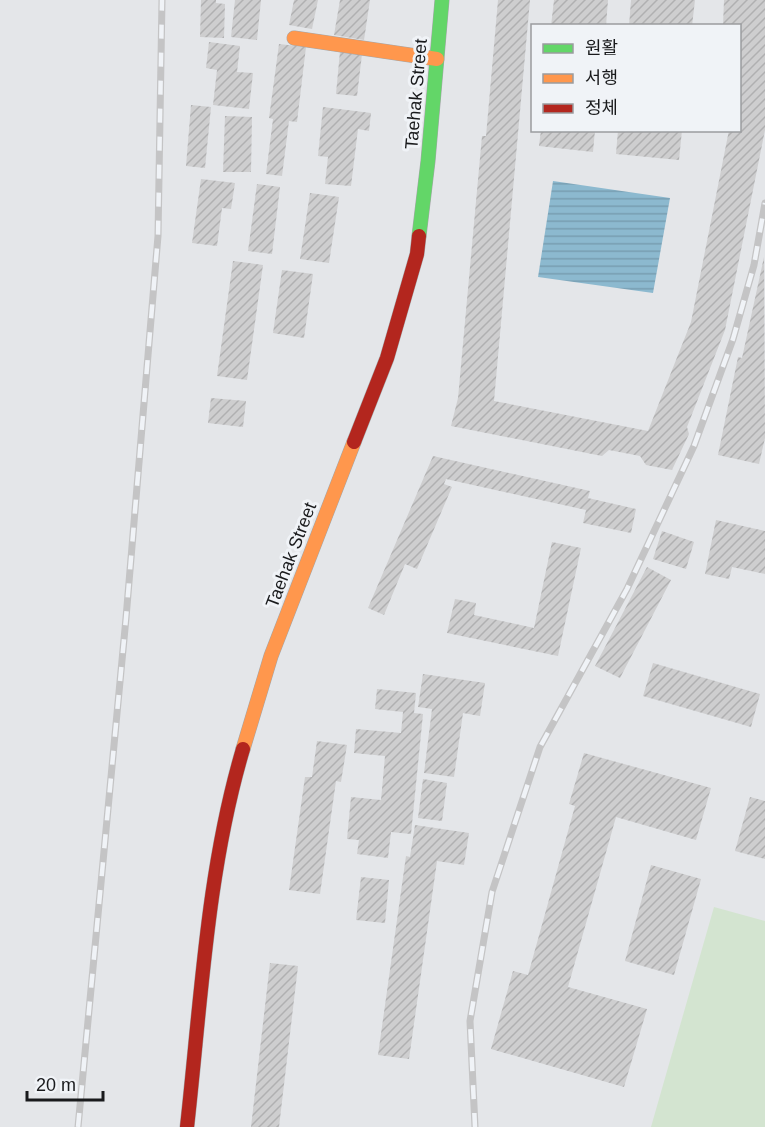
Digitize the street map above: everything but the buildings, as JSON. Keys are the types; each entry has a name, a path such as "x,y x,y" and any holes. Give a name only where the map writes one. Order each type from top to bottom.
{"main road":[{"name":"Taehak Street","path":"188,1127 212,899 229,796 271,656 387,358 417,254 442,0"},
{"path":"294,38 437,59"}],"green space":[{"path":"714,907 765,921 765,1127 651,1127"}],"water":[{"path":"553,181 670,198 653,293 538,277"}],"railway":[{"path":"78,1127 126,618 158,236 162,0"},
{"path":"475,1127 470,1021 492,892 540,747 627,589 694,446 733,339 754,265 765,203"}],"traffic: fast":[{"path":"419,236 442,0"}],"traffic: slow":[{"path":"294,38 437,59"},
{"path":"243,749 271,656 354,442"}],"traffic: jam":[{"path":"354,442 387,358 417,254 419,236"},
{"path":"187,1127 213,889 231,795 243,749"}]}
